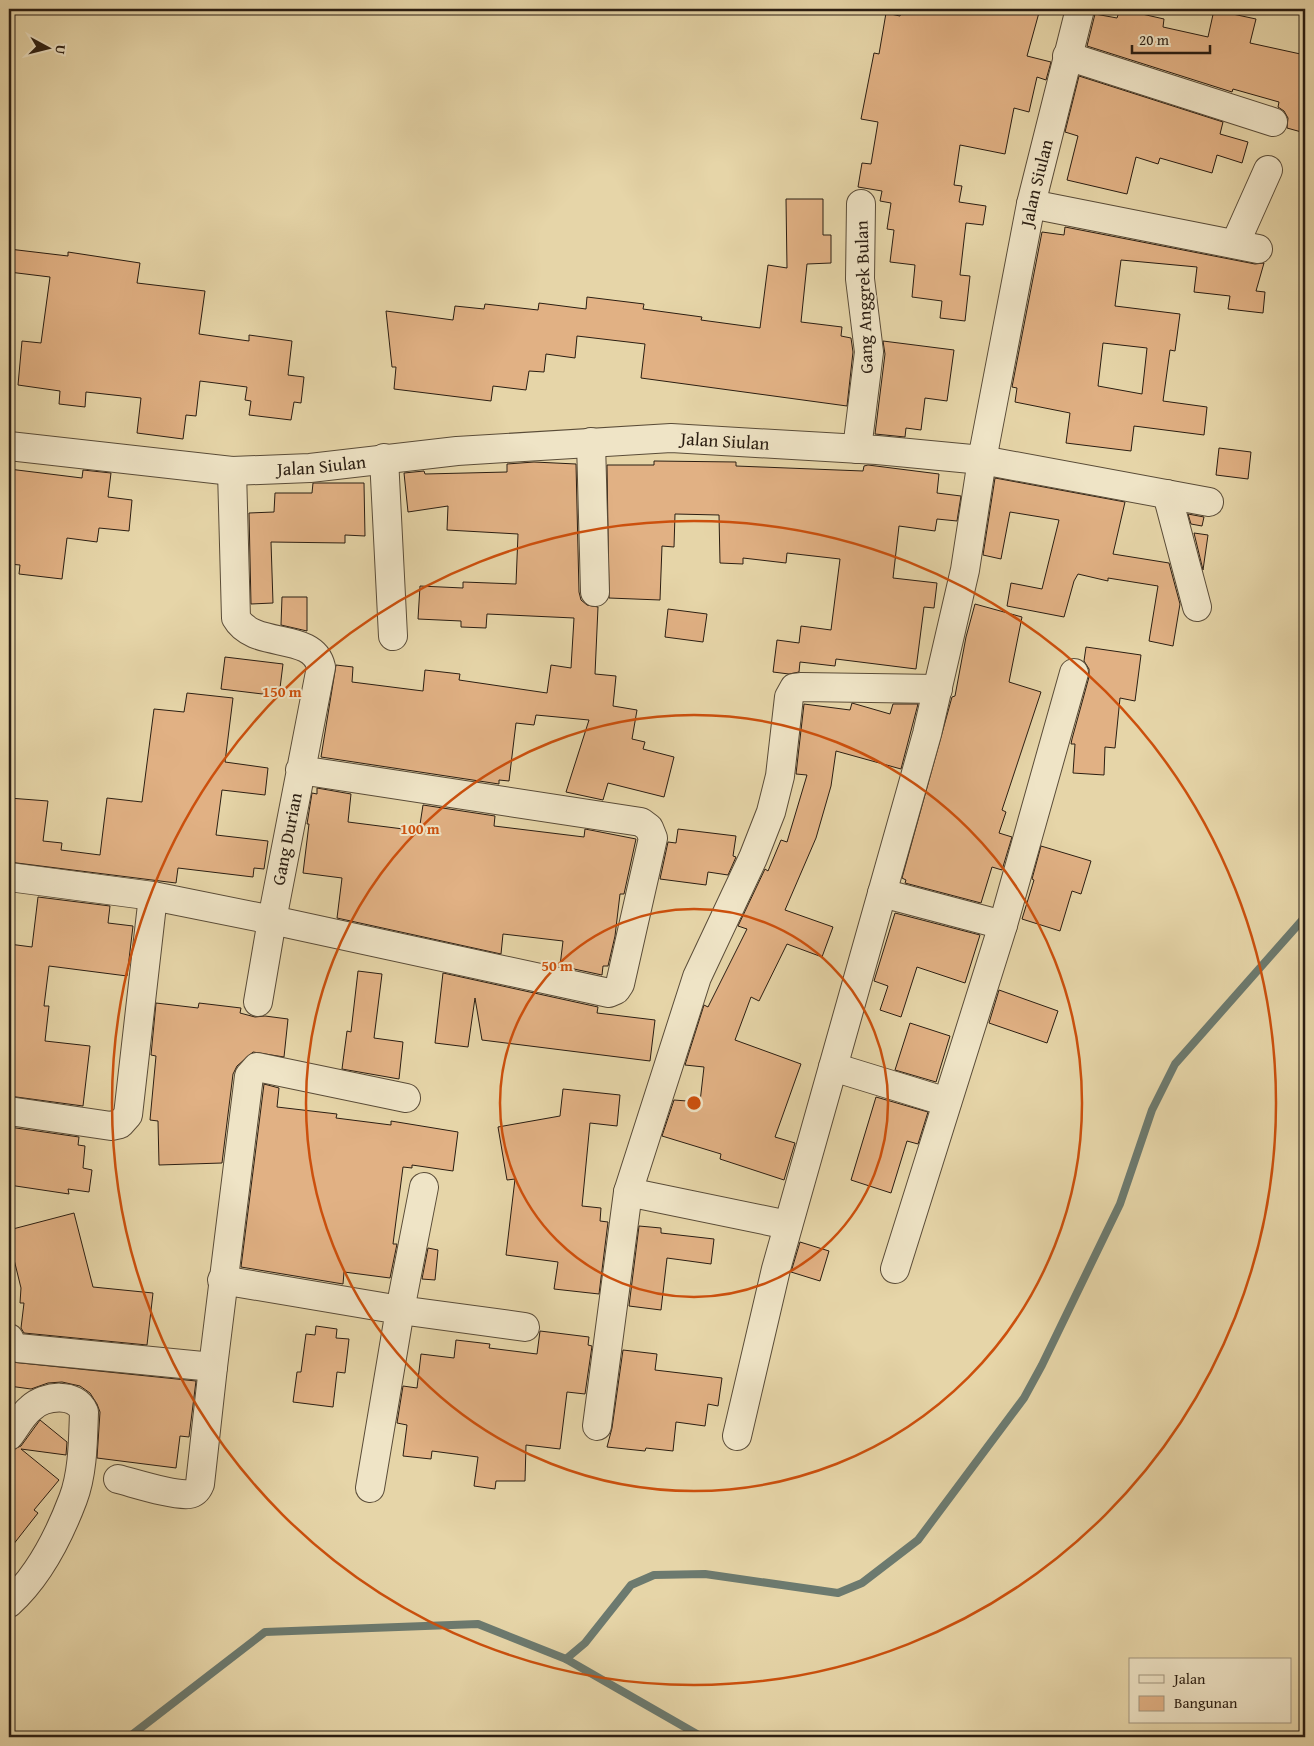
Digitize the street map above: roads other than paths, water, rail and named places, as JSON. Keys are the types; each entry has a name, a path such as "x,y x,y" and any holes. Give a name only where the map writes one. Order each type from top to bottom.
{"street":[{"name":"Jalan Siulan","path":"9,446 232,472 310,468 384,458 591,442 671,438 857,449 982,460 1031,204 1080,9"},
{"path":"1067,56 1273,122"},
{"path":"1031,204 1247,247 1268,170"},
{"name":"Gang Anggrek Bulan","path":"857,449 868,352 860,279 861,204"},
{"path":"591,442 595,592"},
{"path":"384,458 393,636"},
{"path":"737,1436 788,1225 938,689 965,570 982,460 1209,502"},
{"name":"Gang Durian","path":"232,472 236,618 242,628 251,633 311,649 318,656 321,667 300,770 258,1002"},
{"path":"1167,494 1197,607"},
{"path":"895,1270 1003,925 1074,673"},
{"path":"597,1426 628,1192 697,977 753,858 771,812 780,776 789,697 794,688 802,687 938,689"},
{"path":"9,877 153,896 609,993 616,990 620,984 653,838 649,828 641,822 300,770"},
{"path":"882,893 1003,925"},
{"path":"9,1110 111,1126 124,1121 128,1116 153,896"},
{"path":"118,1480 190,1494 197,1491 200,1484 222,1280 249,1076 252,1070 257,1067 406,1098"},
{"path":"833,1067 947,1102"},
{"path":"370,1488 400,1310 424,1187"},
{"path":"628,1192 788,1225"},
{"path":"222,1280 400,1310 525,1327"},
{"path":"9,1338 18,1348 213,1367"},
{"path":"9,1436 30,1408 40,1402 63,1398 81,1404 84,1412 79,1471 73,1498 44,1559 22,1591 9,1603"}],"waterway":[{"path":"566,1659 585,1643 631,1585 654,1575 705,1574 838,1593 862,1583 918,1540 1024,1398 1042,1365 1120,1204 1152,1110 1175,1064 1305,917"},
{"path":"129,1737 265,1632 478,1624 566,1659 702,1737"}]}
